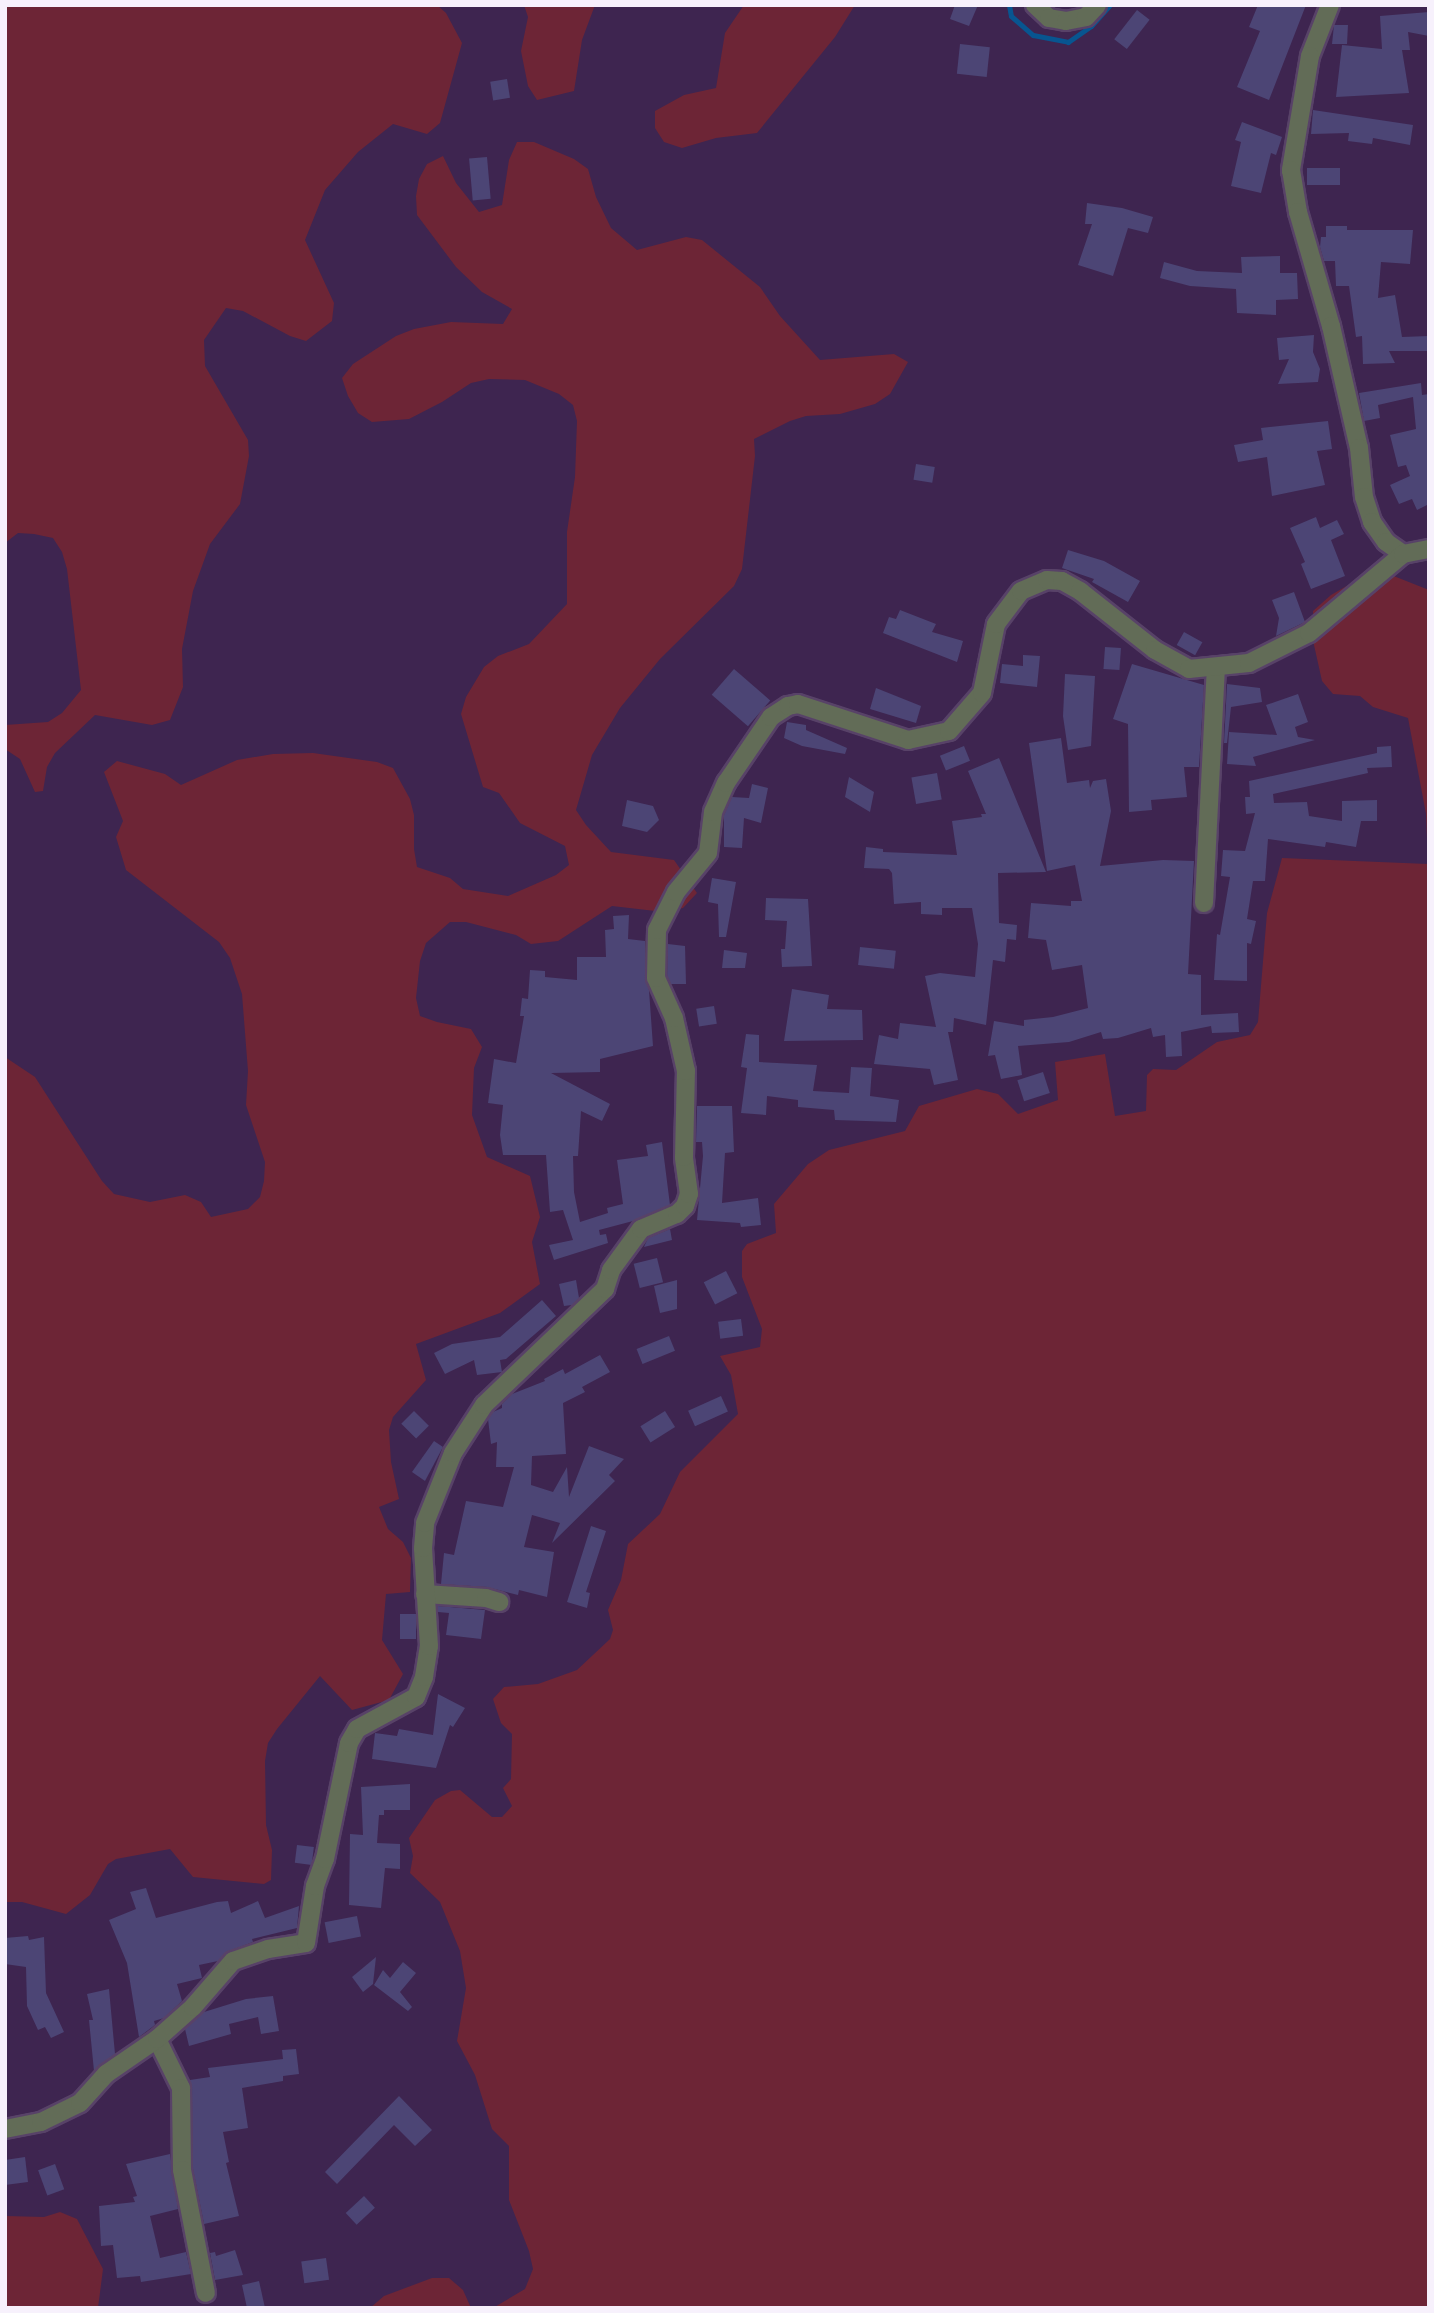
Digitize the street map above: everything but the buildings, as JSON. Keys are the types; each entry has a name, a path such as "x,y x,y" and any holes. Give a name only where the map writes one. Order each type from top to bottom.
{"street":[{"path":"1035,5 1049,18 1066,21 1086,17 1097,5"},
{"path":"1330,5 1310,56 1291,170 1298,212 1354,427 1364,497 1372,522 1386,542 1403,554"},
{"path":"5,2129 41,2122 80,2103 106,2074 157,2039 193,2007 233,1961 268,1949 306,1943 315,1886 325,1859 349,1742 357,1729 415,1696 424,1677 429,1646 425,1594 425,1523 453,1453 484,1405 605,1289 611,1270 641,1229 677,1214 685,1206 689,1194 684,1157 686,1071 674,1018 656,978 657,930 676,892 708,853 713,812 726,783 771,717 788,706 798,704 908,740 949,731 982,693 996,624 1021,591 1047,580 1062,581 1080,591 1170,661 1189,669 1216,668 1264,657 1309,633 1403,554 1429,549"},
{"path":"1204,902 1216,668"},
{"path":"425,1594 486,1598 499,1602"},
{"path":"157,2039 181,2088 182,2170 206,2293"}],"shaded area":[{"path":"5,5 437,5 446,13 462,43 440,123 427,134 393,124 358,152 325,190 305,240 334,303 332,321 306,341 290,336 243,311 226,308 204,340 205,366 248,440 249,456 240,504 210,544 193,591 182,649 183,687 170,720 152,725 95,715 55,753 47,767 43,791 35,792 20,759 5,749 5,725 48,722 62,713 81,690 67,569 62,552 53,538 34,534 18,533 5,543"},
{"path":"524,5 595,5 582,40 574,91 537,100 528,86 521,51 528,17"},
{"path":"744,5 855,5 835,37 757,133 716,138 682,148 664,142 655,128 655,111 684,95 716,88 725,33"},
{"path":"517,142 534,142 574,159 588,169 596,197 611,228 637,250 686,237 702,240 760,287 780,316 820,360 894,354 908,362 890,394 875,404 840,414 806,416 754,439 755,456 742,569 734,586 660,659 620,708 592,755 576,810 586,825 611,852 674,860 697,893 683,908 664,912 612,906 558,941 531,944 516,935 466,922 450,922 426,943 420,961 416,998 420,1016 471,1029 482,1047 474,1068 472,1115 487,1157 530,1176 540,1217 532,1242 540,1284 500,1313 416,1344 426,1380 393,1417 389,1430 391,1462 399,1499 379,1507 388,1529 403,1542 411,1558 410,1592 386,1594 382,1640 403,1674 389,1700 352,1710 320,1676 277,1729 268,1743 265,1761 266,1825 272,1850 271,1880 264,1884 193,1877 170,1849 116,1859 108,1864 90,1895 66,1914 22,1902 5,1902 5,1057 35,1077 102,1181 114,1194 150,1202 185,1195 201,1202 211,1217 248,1209 260,1197 264,1181 265,1162 246,1105 248,1071 242,994 230,958 219,942 126,870 116,837 123,821 104,772 117,761 165,774 181,785 237,760 273,754 313,753 377,762 393,768 410,799 414,815 417,867 450,878 463,889 508,896 556,875 569,865 565,846 520,823 499,793 483,787 461,714 466,697 484,667 498,656 529,644 567,604 567,532 575,477 577,421 573,405 559,394 525,380 489,379 471,383 409,419 372,422 358,413 342,378 353,364 396,336 414,329 451,322 503,324 512,309 482,292 456,267 417,215 416,196 419,179 427,164 443,156 456,183 479,212 502,205 509,160"},
{"path":"1376,569 1429,590 1429,2308 493,2308 525,2289 533,2269 529,2251 509,2200 509,2146 492,2129 475,2075 457,2041 466,1988 460,1951 440,1902 410,1873 413,1856 409,1838 435,1800 451,1791 460,1790 492,1817 502,1817 512,1806 503,1788 511,1779 512,1734 501,1723 493,1699 504,1687 538,1684 577,1670 610,1639 613,1630 608,1610 621,1580 628,1544 660,1514 680,1472 738,1414 731,1375 720,1356 760,1347 762,1329 742,1277 742,1251 747,1244 776,1233 774,1204 808,1164 829,1150 905,1131 919,1106 977,1089 998,1094 1018,1114 1058,1100 1055,1062 1105,1054 1115,1116 1146,1111 1147,1075 1153,1069 1176,1070 1217,1042 1250,1035 1258,1022 1267,913 1282,858 1428,864 1426,814 1408,718 1373,707 1360,696 1333,694 1322,681 1314,645 1313,611 1331,595"},
{"path":"60,2212 77,2219 103,2269 98,2308 5,2308 5,2216 44,2217"},
{"path":"432,2278 449,2278 463,2290 471,2308 370,2308 384,2296"}],"waterway":[{"path":"1009,5 1011,16 1033,35 1068,42 1091,26 1110,5"}]}
